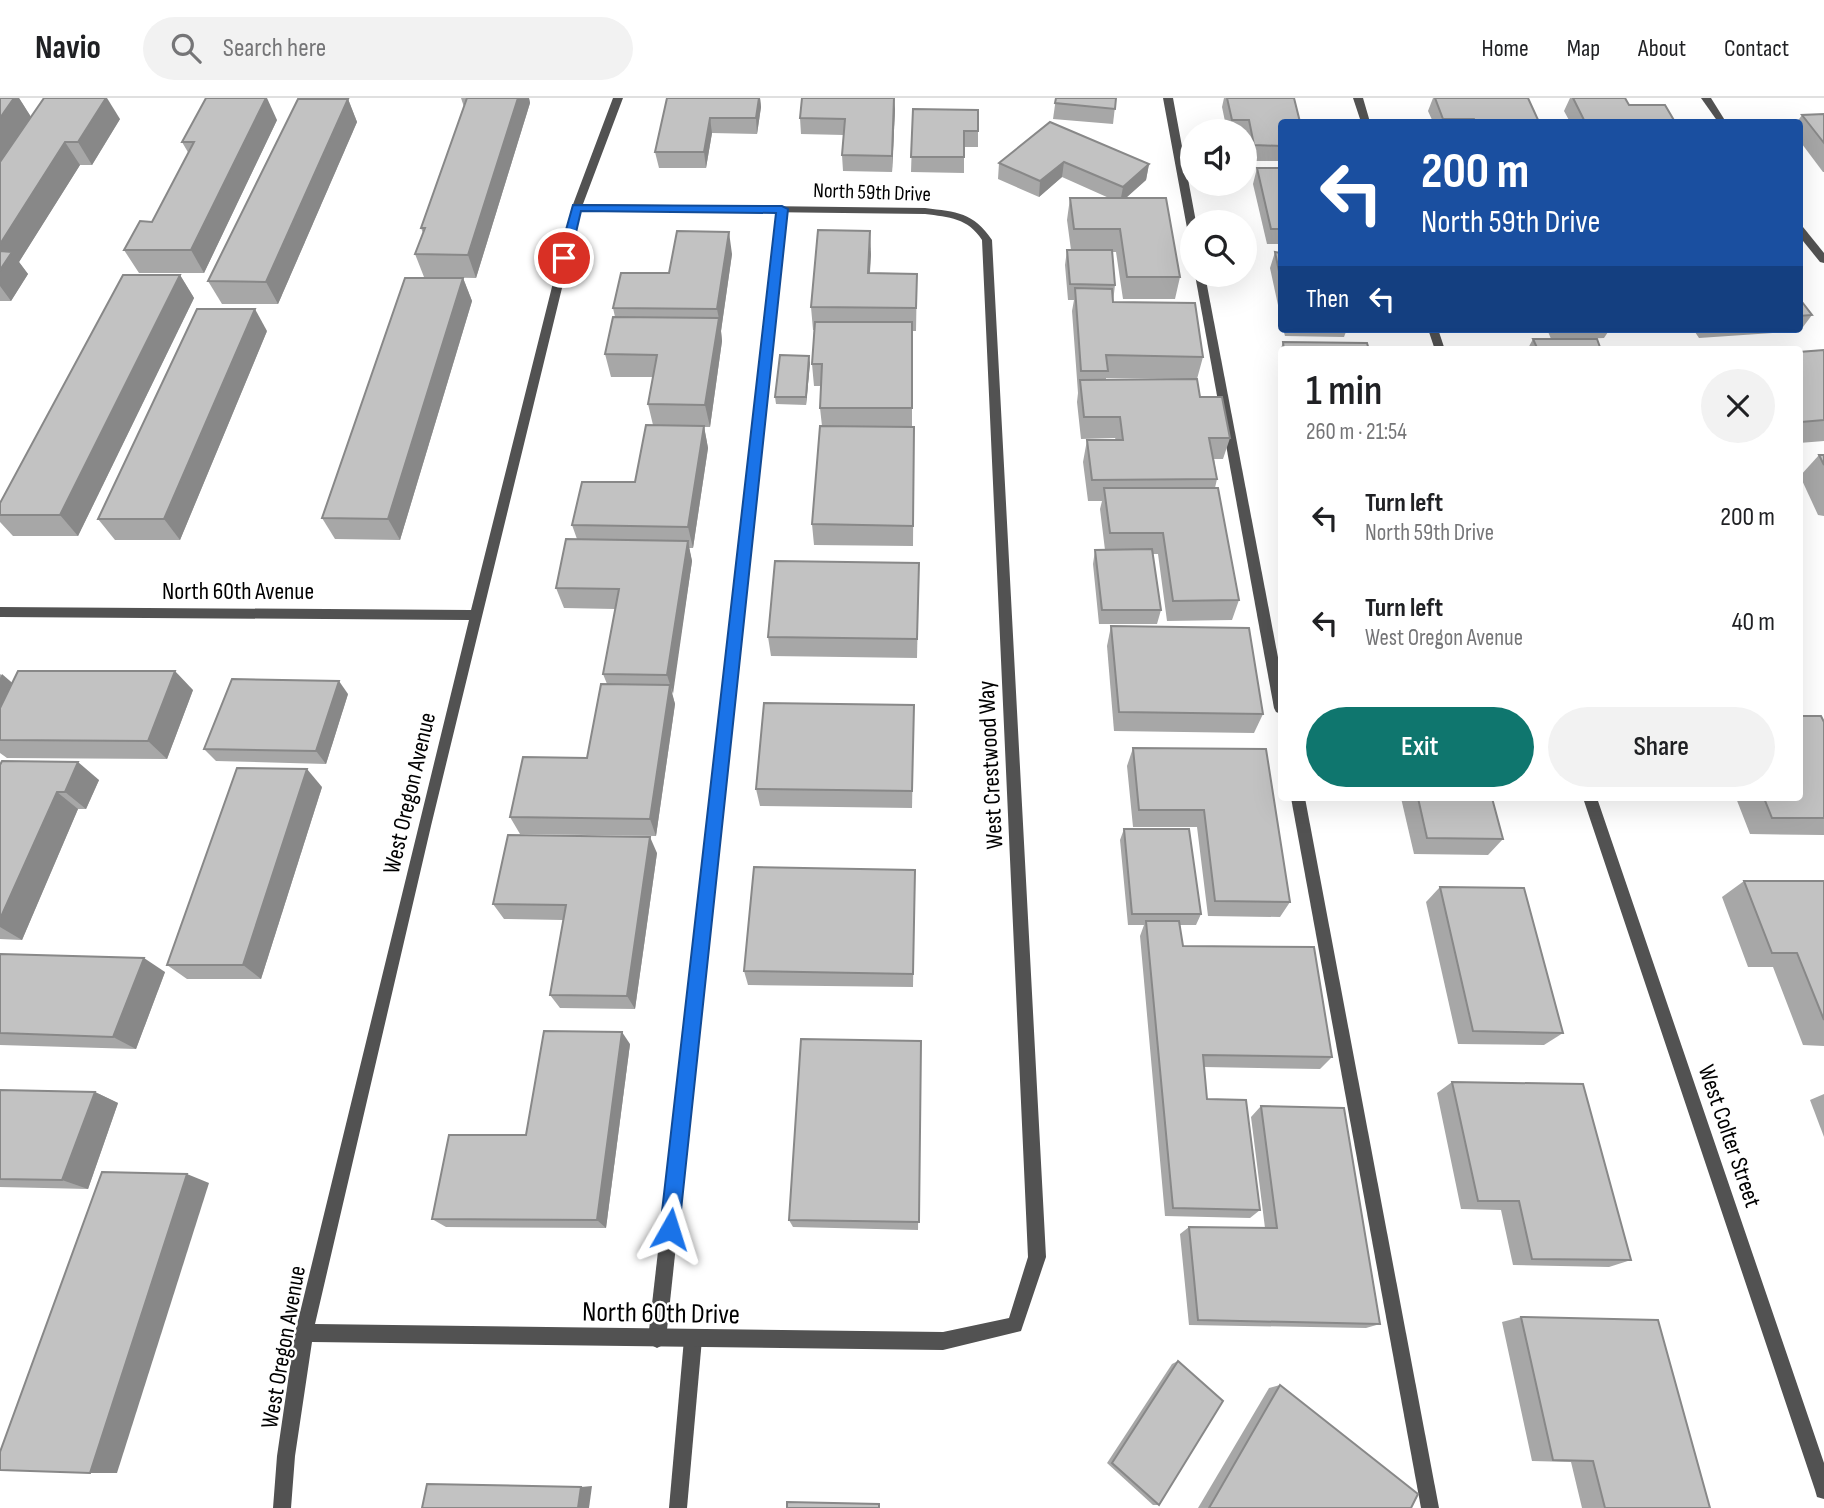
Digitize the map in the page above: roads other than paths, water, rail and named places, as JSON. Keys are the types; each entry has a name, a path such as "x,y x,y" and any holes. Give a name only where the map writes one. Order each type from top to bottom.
{"street":[{"name":"West Oregon Avenue","path":"282,1508 304,1333 475,615 577,207 618,98"},
{"path":"1168,98 1189,210"},
{"path":"1358,98 1365,119"},
{"path":"1706,98 1719,119"},
{"name":"North 59th Drive","path":"577,207 925,211 957,215"},
{"path":"657,1339 782,209"},
{"name":"West Crestwood Way","path":"957,215 977,224 986,240 1037,1257 1015,1325"},
{"path":"1803,234 1824,260"},
{"path":"1202,287 1278,692"},
{"name":"North 60th Avenue","path":"0,612 475,615"},
{"path":"1299,801 1430,1508"},
{"name":"West Colter Street","path":"1591,801 1824,1490"},
{"name":"North 60th Drive","path":"304,1333 943,1341 1015,1325"},
{"path":"677,1508 693,1339"}]}
